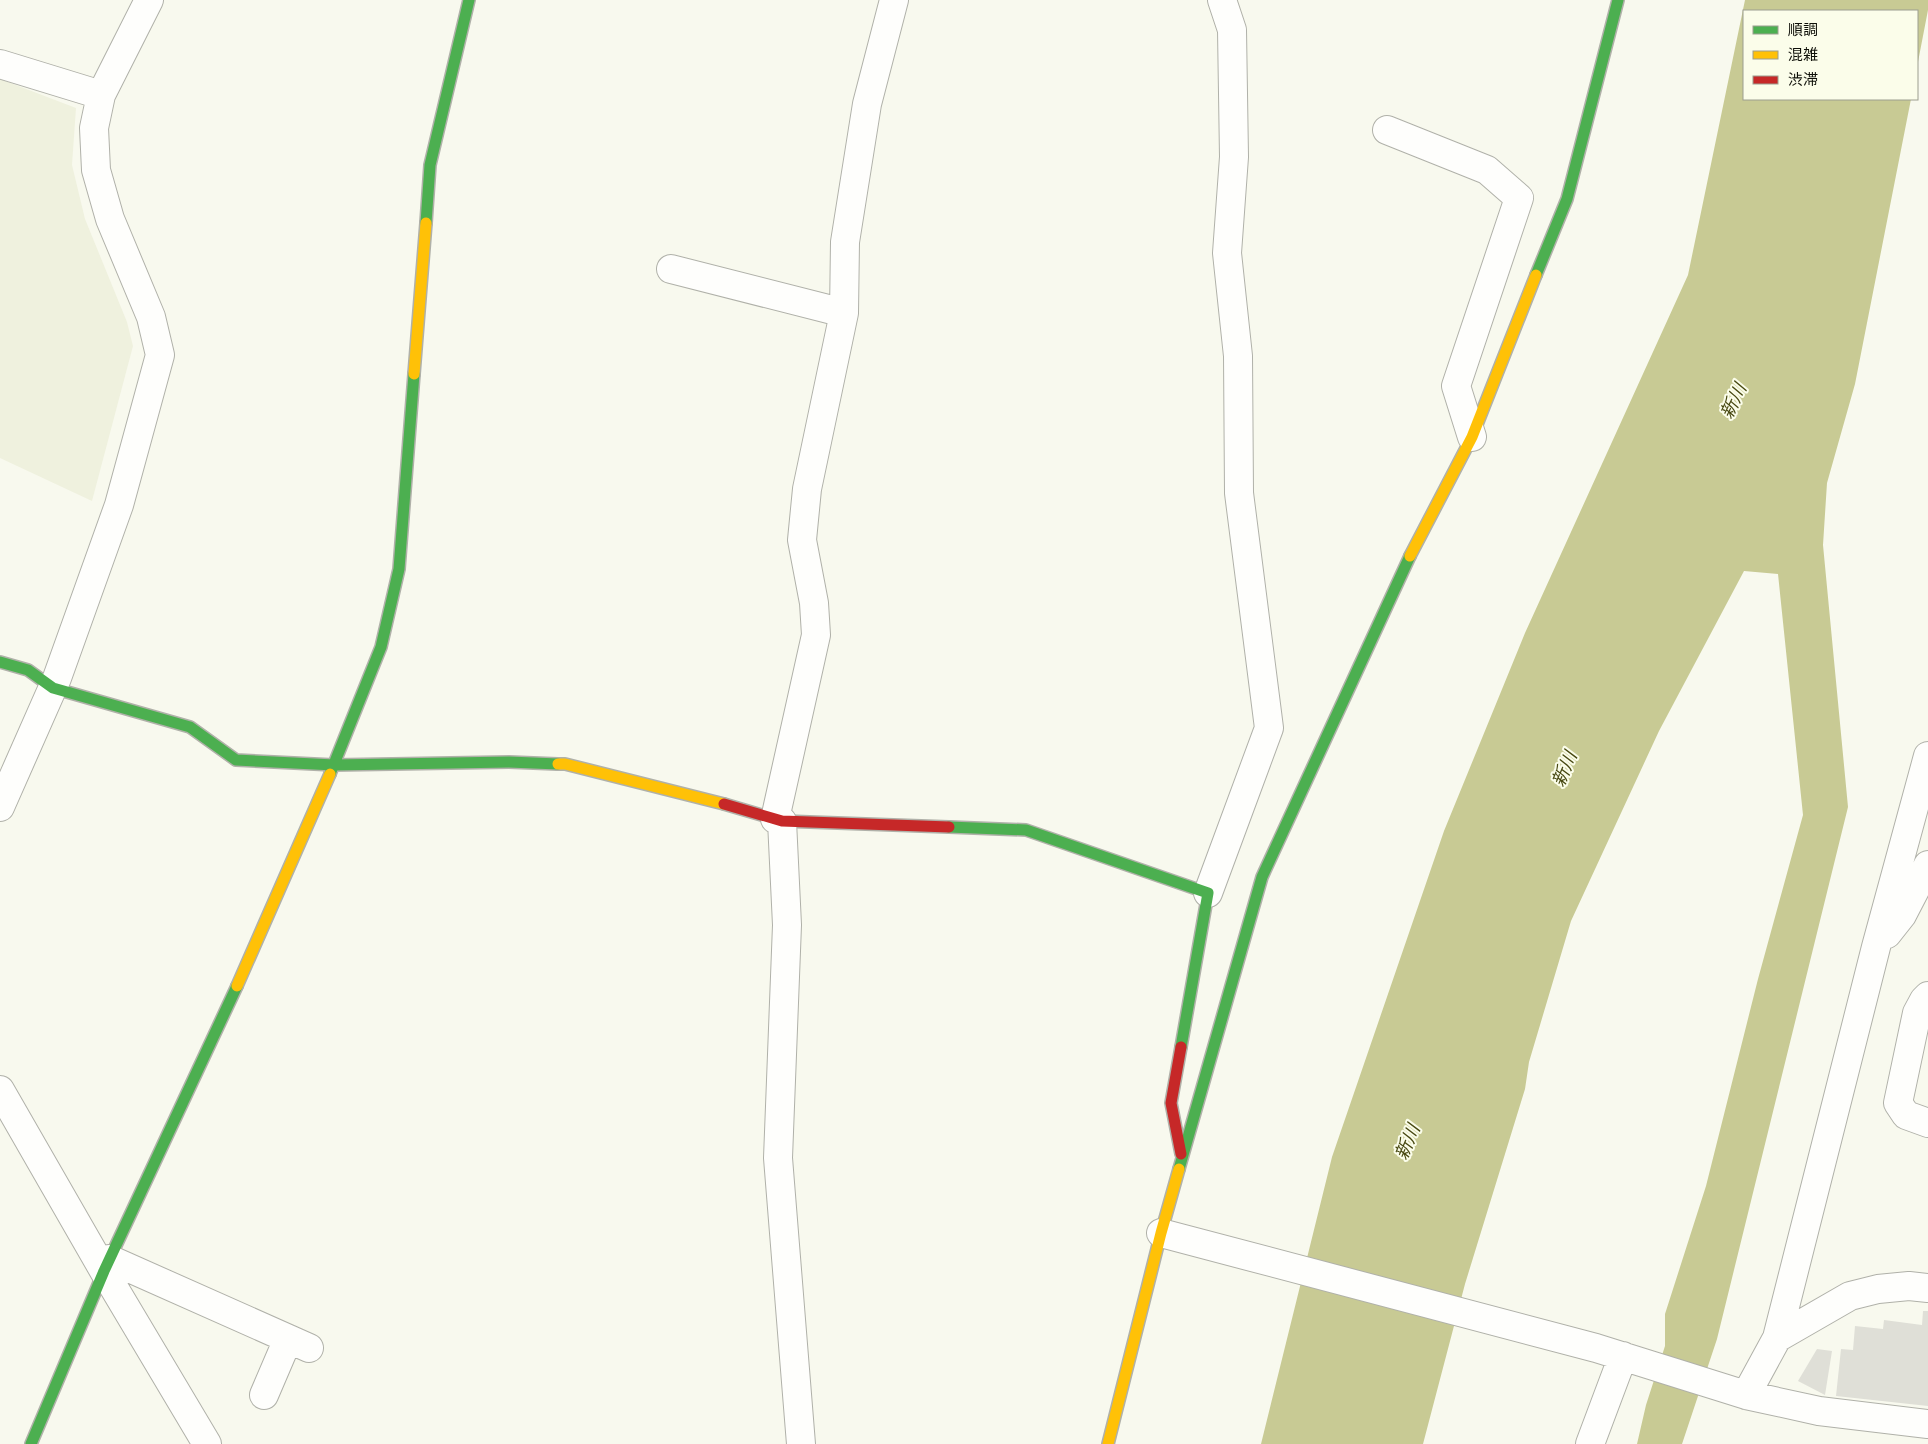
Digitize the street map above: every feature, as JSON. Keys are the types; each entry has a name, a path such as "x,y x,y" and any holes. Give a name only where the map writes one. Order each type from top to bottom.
{"street":[{"path":"0,807 53,688 119,505 160,355 151,317 110,219 96,170 94,128 101,95 149,0"},
{"path":"31,1444 106,1265 233,996 334,765 381,647 399,569 430,165 469,0"},
{"path":"801,1444 778,1158 787,925 779,820 816,635 814,603 802,540 807,489 844,313 845,242 867,104 894,0"},
{"path":"1182,1158 1171,1104 1208,893 1269,728 1239,493 1238,356 1227,253 1234,157 1232,30 1222,0"},
{"path":"1108,1444 1161,1233 1262,877 1398,580 1472,437 1567,199 1618,0"},
{"path":"0,64 101,95"},
{"path":"1387,130 1486,170 1519,198 1456,386 1472,437"},
{"path":"671,269 844,313"},
{"path":"0,662 28,670 53,688 190,726 236,760 334,765 509,762 565,764 696,796 779,820 1026,830 1208,893"},
{"path":"1746,1395 1777,1338 1876,947 1928,756"},
{"path":"1876,947 1902,915 1928,865"},
{"path":"1928,996 1916,1013 1898,1103 1906,1115 1928,1123"},
{"path":"0,1090 106,1265 207,1444"},
{"path":"1161,1233 1596,1348 1746,1395 1819,1411 1928,1424"},
{"path":"106,1265 298,1344 264,1395"},
{"path":"1777,1338 1850,1296 1878,1289 1909,1286 1928,1288"},
{"path":"1590,1444 1634,1359"}],"shaded area":[{"path":"0,79 76,108 72,165 85,219 127,322 133,346 92,501 0,458"}],"water":[{"name":"新川","path":"1745,0 1928,0 1928,10 1918,62 1918,10 1743,10 1743,100 1911,100 1855,384 1827,483 1823,545 1848,807 1717,1339 1682,1444 1637,1444 1646,1405 1665,1346 1665,1314 1706,1186 1758,979 1803,815 1778,574 1744,571 1659,731 1571,921 1529,1062 1525,1089 1465,1284 1423,1444 1261,1444 1332,1157 1444,831 1525,633 1688,275"}],"building":[{"path":"1923,1311 1928,1311 1928,1406 1836,1396 1841,1349 1853,1350 1855,1326 1883,1329 1884,1320 1922,1325"},
{"path":"1817,1349 1832,1351 1825,1395 1798,1381"}],"traffic: fast":[{"path":"426,223 430,165 469,0"},
{"path":"1536,275 1567,199 1618,0"},
{"path":"330,774 381,647 399,569 414,374"},
{"path":"1179,1169 1262,877 1410,556"},
{"path":"0,662 28,670 53,688 190,727 236,760 334,765 509,762 558,764"},
{"path":"949,827 1026,830 1208,893 1181,1047"},
{"path":"31,1444 104,1271 237,986"}],"traffic: slow":[{"path":"414,374 426,223"},
{"path":"1410,556 1472,437 1536,275"},
{"path":"558,764 565,764 724,804"},
{"path":"237,986 330,774"},
{"path":"1108,1444 1179,1169"}],"traffic: jam":[{"path":"724,804 782,821 949,827"},
{"path":"1181,1047 1171,1103 1181,1154"}]}
